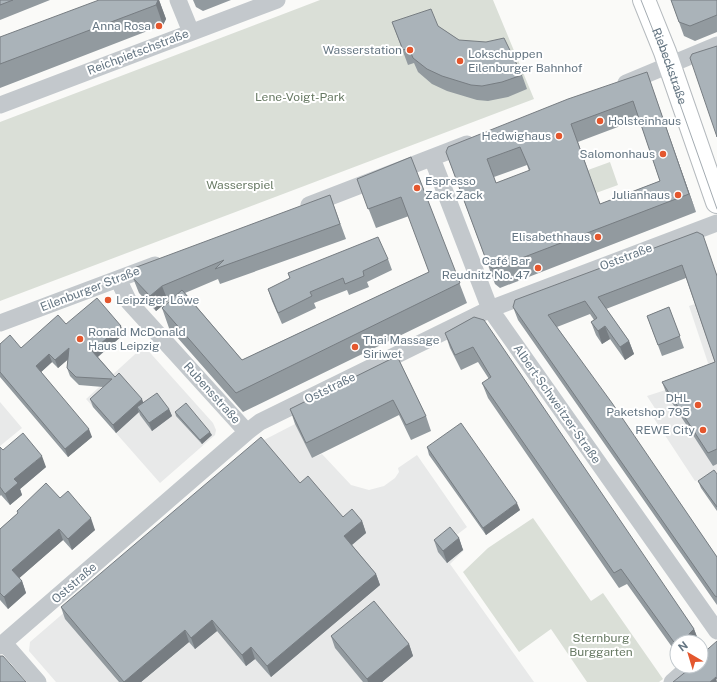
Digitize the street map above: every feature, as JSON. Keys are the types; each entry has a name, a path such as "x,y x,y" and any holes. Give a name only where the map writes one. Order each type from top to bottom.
{"main road":[{"name":"Riebeckstraße","path":"644,0 669,64 717,202"}],"street":[{"path":"178,0 191,32"},
{"name":"Reichpietschstraße","path":"0,105 277,0"},
{"path":"610,89 717,45"},
{"path":"298,210 485,137"},
{"name":"Albert-Schweitzer-Straße","path":"432,158 490,309 716,640"},
{"name":"Oststraße","path":"2,644 246,432 260,422 490,309 717,224"},
{"name":"Eilenburger Straße","path":"0,323 169,259"},
{"name":"Rubensstraße","path":"118,279 129,302 246,432"},
{"path":"2,644 38,682"},
{"path":"672,682 681,674"}],"shaded area":[{"path":"717,296 717,476 695,481 651,414 656,410 647,396 712,375 689,306"},
{"path":"144,346 213,423 216,430 215,435 160,483 86,399"},
{"path":"0,402 22,428 0,446"},
{"path":"295,424 312,458 322,454 351,485 369,490 384,486 395,478 399,472 398,468 417,455 467,527 454,537 464,550 450,564 534,682 56,682 29,651 30,642 264,440"}],"green space":[{"name":"Lene-Voigt-Park","path":"320,0 493,0 534,99 0,301 0,122"},
{"path":"610,162 618,185 596,193 588,170"},
{"name":"Sternburg Burggarten","path":"533,518 591,601 603,593 663,679 659,682 587,682 551,629 519,652 463,572 488,548"}],"building":[{"path":"0,0 13,0 0,5"},
{"path":"99,0 158,0 156,5 0,64 0,37"},
{"path":"671,0 717,0 717,15 690,26 679,22"},
{"name":"Lokschuppen Eilenburger Bahnhof","path":"431,9 438,26 459,40 486,42 504,38 522,75 502,82 482,86 471,85 442,76 427,69 413,58 409,48 403,50 392,22"},
{"path":"717,46 717,137 690,58 692,54"},
{"path":"647,72 689,194 493,269 488,265 446,152 448,147 568,99","holes":["633,101 660,181 600,204 571,124","520,147 530,170 496,183 487,159"]},
{"path":"411,157 460,283 236,393 162,308 182,290 242,360 429,272 401,197 368,209 357,179"},
{"path":"330,195 340,224 215,269 224,260 162,286 150,296 133,278 134,268"},
{"path":"697,232 703,235 717,276 717,449 708,453 662,382 715,362 682,265 598,297 629,341 620,347 605,326 598,331 591,322 597,318 585,301 548,315 612,403 717,557 717,597 513,307 515,300"},
{"path":"378,237 388,259 363,271 364,276 345,284 343,278 310,292 312,296 278,313 268,289 290,278 288,273"},
{"path":"97,298 121,326 92,351 115,377 119,373 142,399 113,425 90,399 112,379 76,377 67,368 69,348 55,360 49,354 36,366 89,429 65,449 0,372 0,344 10,335 21,348 58,315 66,324"},
{"path":"669,307 680,336 658,345 647,316"},
{"path":"474,317 484,320 694,629 689,634 669,634 669,635 621,569 614,573 482,383 491,377 473,347 455,355 445,333"},
{"path":"397,356 426,416 406,425 393,400 306,443 290,409"},
{"path":"157,393 169,409 149,423 137,407"},
{"path":"186,403 210,432 200,440 175,412"},
{"path":"461,423 517,503 483,528 427,447"},
{"path":"23,433 42,456 14,479 18,483 5,494 0,487 0,447 3,450"},
{"path":"261,437 300,483 308,476 343,517 352,509 362,521 344,536 376,574 267,666 251,647 242,655 212,620 191,638 185,630 124,682 61,607"},
{"path":"714,470 717,474 717,507 698,481"},
{"path":"46,483 60,498 68,491 91,518 68,539 59,529 12,570 22,581 4,597 0,593 0,529 18,513 17,511"},
{"path":"450,527 459,538 443,551 434,540"},
{"path":"374,601 409,644 367,679 331,636"},
{"path":"717,641 717,679 716,677 710,682 673,682 683,674 709,674 709,648"},
{"path":"0,656 3,656 26,682 0,682"}],"tram line":[{"path":"641,0 662,53 717,209"}],"place":[{"name":"Anna Rosa","path":"159,26"},
{"name":"Wasserstation","path":"410,50"},
{"name":"Lokschuppen Eilenburger Bahnhof","path":"460,61"},
{"name":"Holsteinhaus","path":"600,121"},
{"name":"Hedwighaus","path":"559,136"},
{"name":"Salomonhaus","path":"663,154"},
{"name":"Espresso Zack Zack","path":"417,188"},
{"name":"Julianhaus","path":"678,195"},
{"name":"Elisabethhaus","path":"598,237"},
{"name":"Café Bar Reudnitz No. 47","path":"538,268"},
{"name":"Leipziger Löwe","path":"108,300"},
{"name":"Ronald McDonald Haus Leipzig","path":"80,339"},
{"name":"Thai Massage Siriwet","path":"355,347"},
{"name":"DHL Paketshop 795","path":"698,405"},
{"name":"REWE City","path":"703,430"}],"park label":[{"name":"Wasserspiel","path":"240,185"}]}
